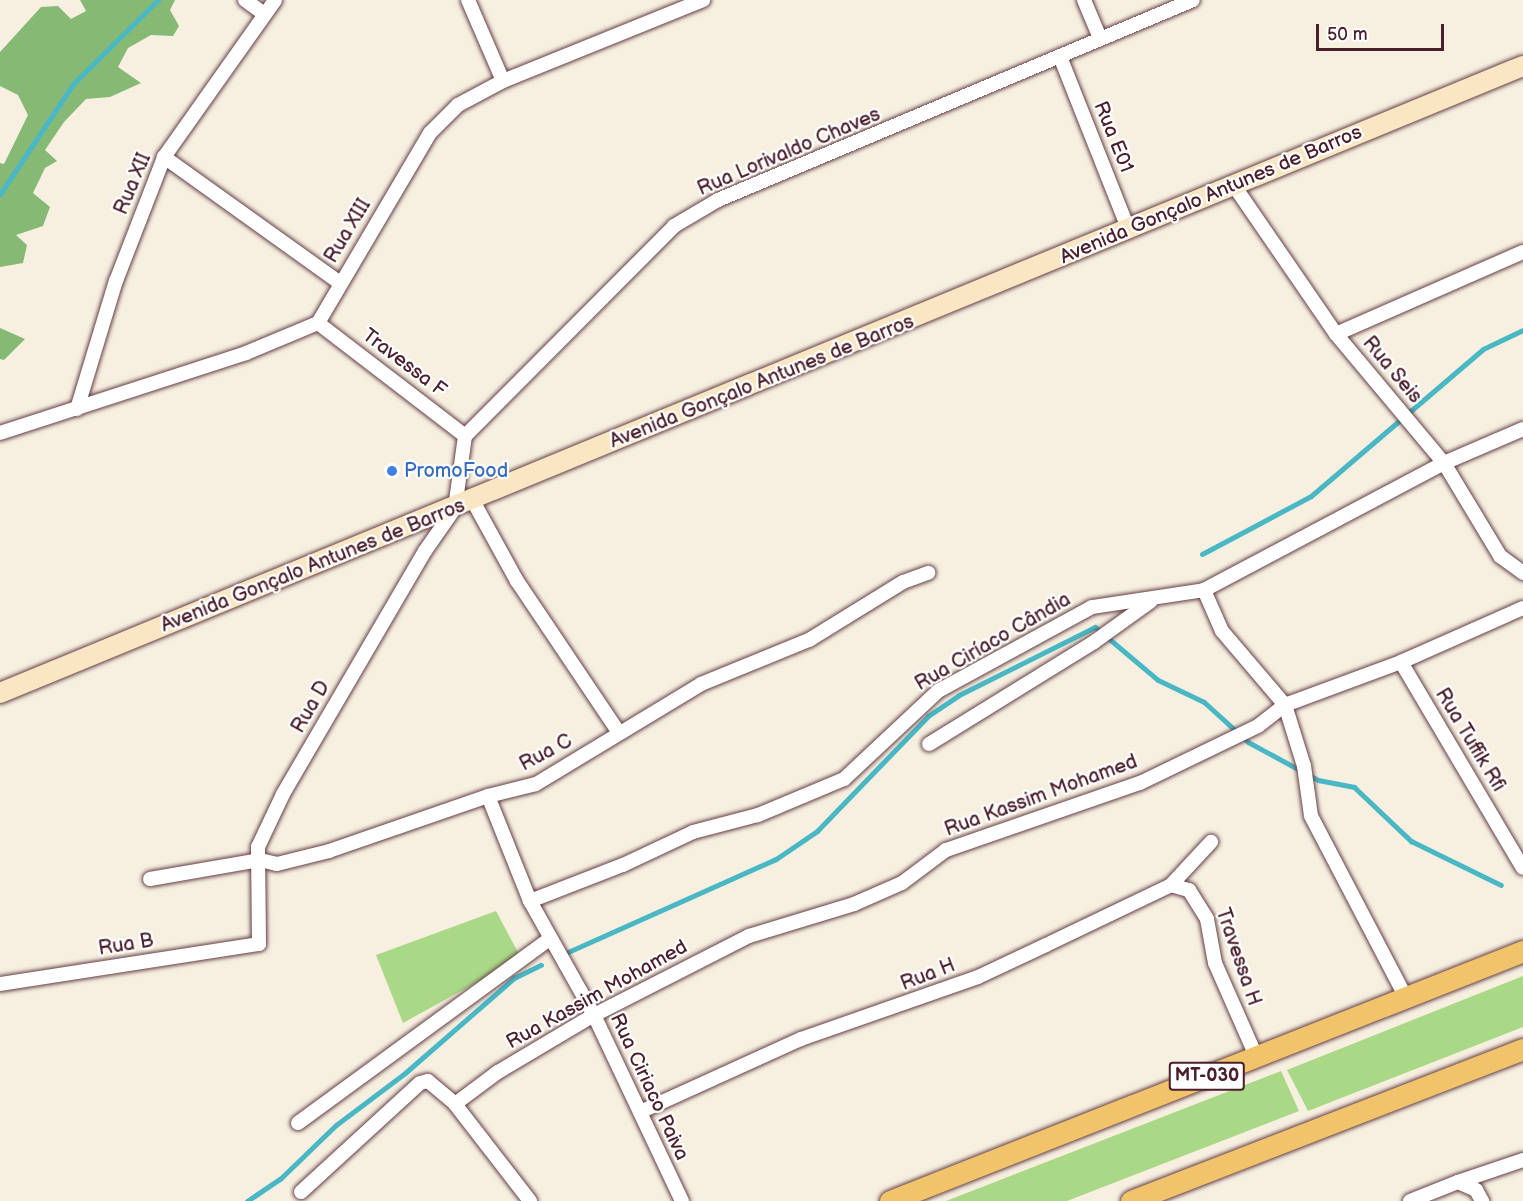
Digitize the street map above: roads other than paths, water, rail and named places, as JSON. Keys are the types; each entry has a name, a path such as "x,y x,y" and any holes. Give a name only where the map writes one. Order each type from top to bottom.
{"main road":[{"name":"Avenida Gonçalo Antunes de Barros","path":"0,693 464,505 1523,66"},
{"name":"MT-030","path":"890,1201 1523,951"},
{"path":"1131,1201 1523,1049"}],"street":[{"path":"245,0 264,14"},
{"name":"Rua XII","path":"77,409 116,281 164,157 275,0"},
{"path":"468,0 503,81"},
{"name":"Rua XIII","path":"318,323 340,282 430,133 458,105 503,81 703,0"},
{"path":"1084,0 1100,38"},
{"name":"Rua Lorivaldo Chaves","path":"465,436 674,226 718,200 1061,58 1100,38 1193,0"},
{"name":"Rua E01","path":"1061,58 1129,231"},
{"path":"164,157 340,282"},
{"name":"Rua Seis","path":"1235,187 1336,334 1444,463 1500,556 1523,573"},
{"path":"1336,334 1523,252"},
{"path":"0,434 284,340 318,323"},
{"name":"Travessa F","path":"318,323 465,436"},
{"name":"Rua Ciríaco Cândia","path":"530,901 623,865 693,832 758,815 844,779 938,691 1092,607 1204,590 1444,463 1523,429"},
{"path":"465,436 464,505 620,734"},
{"name":"Rua D","path":"259,944 260,860 258,847 283,794 425,551 464,505"},
{"name":"Rua C","path":"150,879 260,860 276,864 329,851 488,796 536,784 701,684 809,640 903,582 928,573"},
{"path":"1204,590 1222,631 1285,705 1304,766 1311,816 1331,861 1405,996"},
{"path":"928,744 1094,642 1155,598"},
{"name":"Rua Kassim Mohamed","path":"455,1104 498,1072 594,1015 749,936 854,903 902,883 946,850 1140,783 1250,729 1285,705 1401,662 1523,608"},
{"name":"Rua Tuffik Rfi","path":"1401,662 1523,868"},
{"name":"Rua Ciriaco Paiva","path":"488,796 530,901 549,939 594,1015 682,1201"},
{"name":"Rua H","path":"640,1112 801,1039 978,977 1171,885 1211,842"},
{"name":"Travessa H","path":"1171,885 1189,890 1208,919 1215,963 1256,1056"},
{"path":"298,1123 549,939"},
{"name":"Rua B","path":"0,984 259,944"},
{"path":"302,1192 420,1083 433,1082 455,1104 530,1201"},
{"path":"1410,1201 1451,1183 1492,1172 1523,1160"},
{"path":"1432,1201 1451,1183 1468,1184 1482,1200 1492,1172"}],"waterway":[{"path":"0,194 73,84 158,0"},
{"path":"1202,554 1311,496 1483,349 1523,330"},
{"path":"568,952 776,859 817,831 928,716 959,695 1095,627 1158,680 1204,702 1248,742 1318,780 1354,787 1411,841 1501,885"},
{"path":"247,1201 280,1179 336,1125 405,1073 514,978 541,965"}],"place":[{"name":"PromoFood","path":"392,471"}]}
